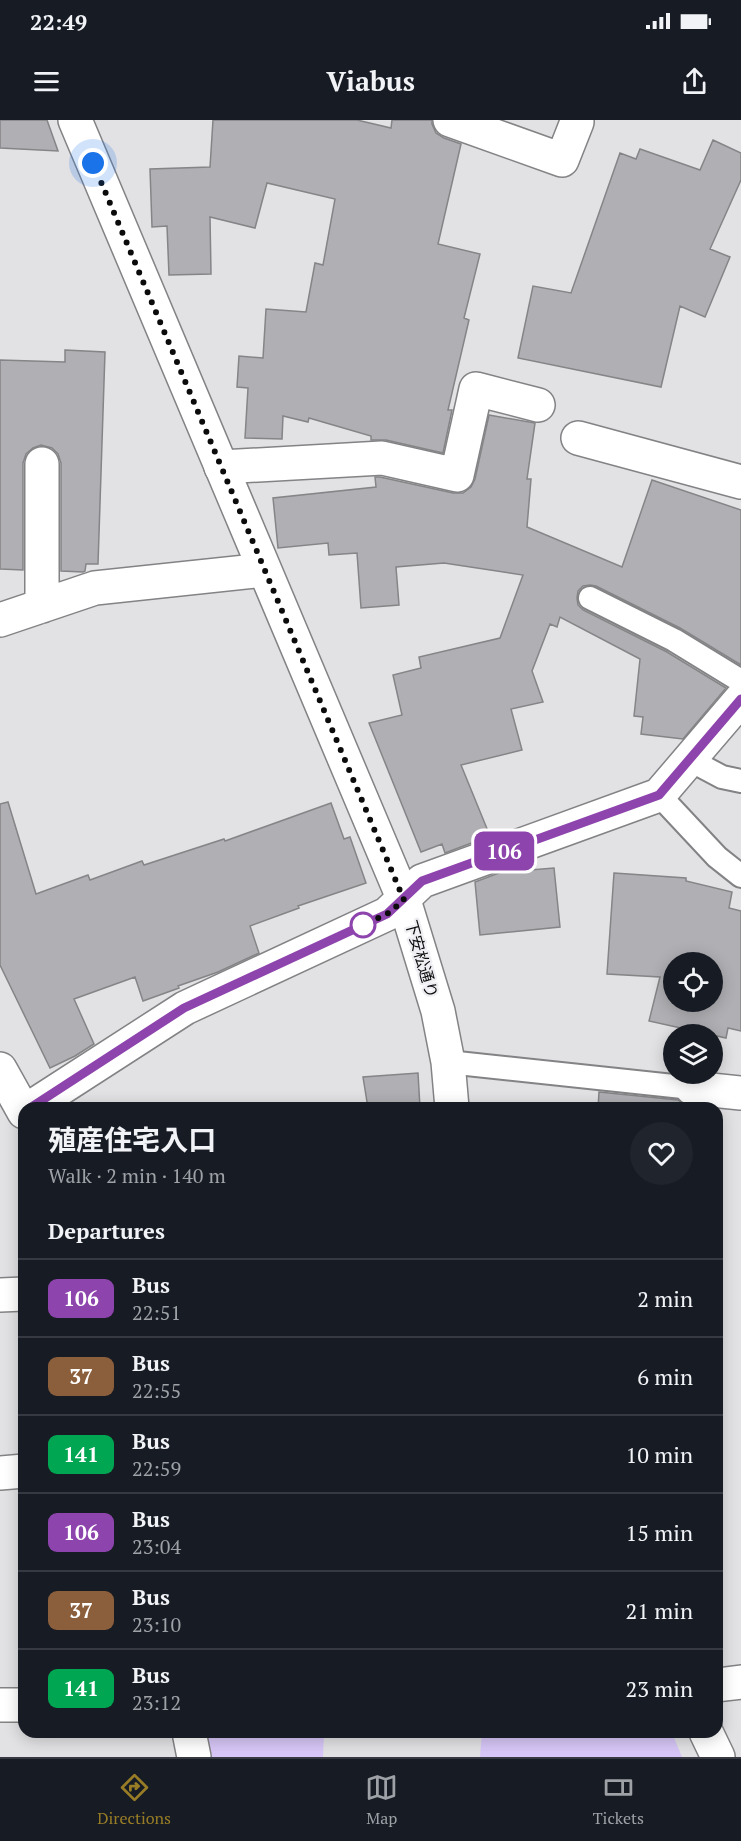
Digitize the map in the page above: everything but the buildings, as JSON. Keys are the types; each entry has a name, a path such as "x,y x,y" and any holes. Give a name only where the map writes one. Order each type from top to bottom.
{"street":[{"name":"下安松通り","path":"75,120 404,900 438,1011 448,1062 451,1102"},
{"path":"450,120 562,160 577,122"},
{"path":"221,467 382,458 457,475 476,389 538,405"},
{"path":"578,438 741,482"},
{"path":"42,464 42,606"},
{"path":"0,620 95,588 264,570"},
{"path":"39,1102 184,1008 387,914 422,881 659,795 741,699"},
{"path":"0,1069 18,1102"},
{"path":"692,1088 741,1093"},
{"path":"0,1114 18,1112"},
{"path":"0,1295 18,1294"},
{"path":"0,1473 18,1472"},
{"path":"723,1684 741,1682"},
{"path":"0,1705 18,1705"},
{"path":"190,1738 194,1757"},
{"path":"709,1738 718,1757"}],"lane":[{"path":"590,598 674,640 741,681"},
{"path":"690,760 722,777 741,781"},
{"path":"659,795 717,857 741,876"},
{"path":"448,1062 692,1088"}],"shaded area":[{"path":"208,1738 324,1738 323,1757 212,1757"},
{"path":"482,1738 674,1738 682,1757 480,1757"}],"bus line":[{"name":"106","path":"39,1102 184,1008 387,914 422,881 659,795 741,699"}],"route":[{"path":"93,163 404,900 387,914 363,925"}]}
